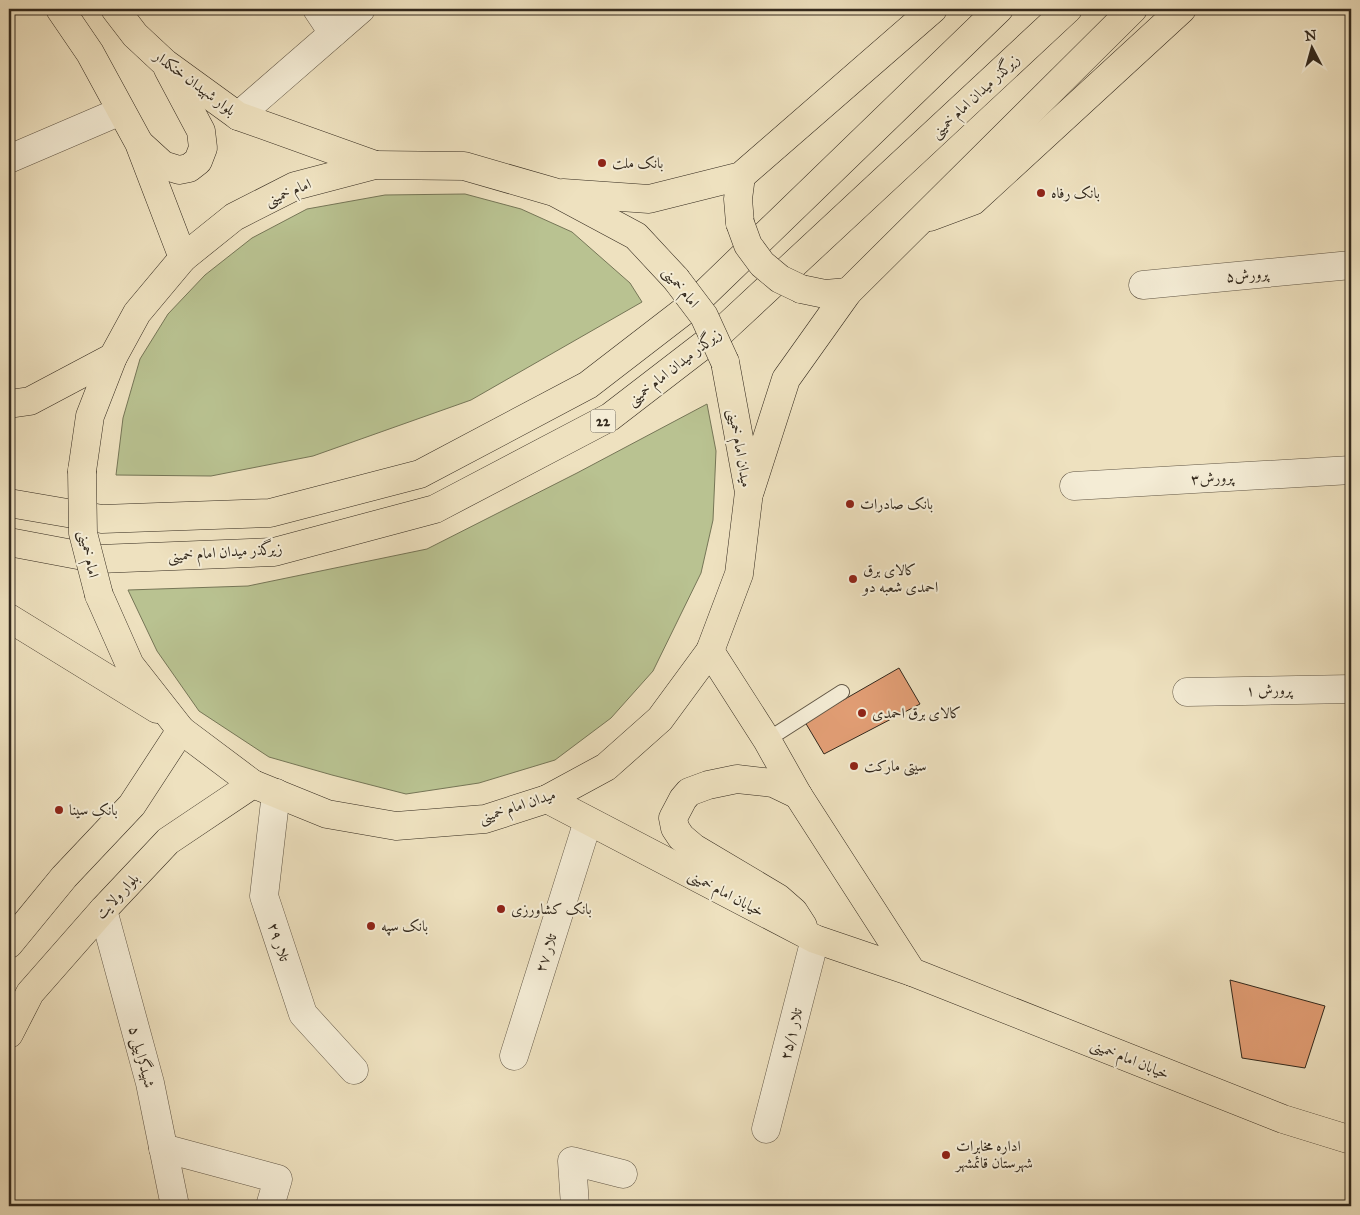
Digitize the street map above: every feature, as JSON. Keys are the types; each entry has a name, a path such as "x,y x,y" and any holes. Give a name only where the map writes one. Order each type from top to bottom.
{"main road":[{"path":"60,9 90,54 139,143 183,258"},
{"name":"بلوار شهیدان خنکدار","path":"115,9 135,35 165,64 238,116 375,166"},
{"path":"554,192 648,199 741,176 933,9"},
{"path":"9,503 102,519 270,513 420,474 588,385 697,301 999,9"},
{"name":"زیرگذر میدان امام خمینی","path":"9,542 99,559 274,552 435,509 610,417 723,330 1068,9"},
{"path":"749,492 786,379 848,292 1133,9"},
{"path":"920,221 973,201 1182,9"},
{"path":"139,143 163,166 179,170 189,168 198,161 203,148 201,131 165,64"},
{"name":"امام خمینی","path":"99,595 83,533 82,471 90,416 113,357 137,313 183,258 234,217 295,186 375,166 464,166 554,192 636,236 676,278 704,316 724,362"},
{"path":"741,176 738,200 740,223 748,245 762,264 780,279 801,289 825,294 848,292"},
{"path":"9,404 30,401 113,357"},
{"name":"میدان امام خمینی","path":"99,595 130,665 176,724 264,788 327,814 396,826 485,819 547,800 606,766 660,719 710,651 739,574 749,492 724,362"},
{"path":"9,618 176,724 132,805 64,877 9,944"},
{"path":"710,651 768,740 798,795 912,972"},
{"path":"798,795 773,783 737,780 708,785 689,792 673,818 675,828 681,837 694,848 778,898 794,912 812,938"},
{"name":"بلوار ولایت","path":"9,1034 30,993 103,910 168,841 264,788"},
{"name":"خیابان امام خمینی","path":"547,800 812,938 912,972 1283,1119 1351,1140"}],"street":[{"path":"317,9 333,33"},
{"path":"238,116 361,9"},
{"path":"9,159 121,111"},
{"name":"پرورش۵","path":"1143,284 1351,265"},
{"name":"پرورش۳","path":"1074,486 1351,470"},
{"name":"پرورش ۱","path":"1187,692 1351,689"},
{"name":"تلار ۲۹","path":"264,788 264,896 303,1014 354,1070"},
{"name":"تلار ۲۷","path":"514,1056 588,821"},
{"name":"شهیدگراییلی ۵","path":"103,910 150,1083 175,1206"},
{"name":"تلار ۲۵/۱","path":"766,1129 812,938"},
{"path":"163,1148 278,1179 270,1206"},
{"path":"575,1206 572,1161 623,1174"}],"lane":[{"path":"768,740 842,692"}],"green space":[{"path":"465,194 521,209 572,232 630,283 642,302 471,400 313,456 211,476 116,475 123,418 140,359 168,314 205,275 252,238 307,209 385,195"},
{"path":"707,404 716,451 713,520 701,573 653,671 611,718 555,760 479,783 406,794 269,757 199,711 157,651 128,590 248,586 427,549"}],"building":[{"name":"کالای برق احمدی","path":"899,668 920,704 824,754 805,722"},
{"path":"1230,980 1325,1006 1305,1068 1242,1058"}],"place":[{"name":"بانک ملت","path":"602,163"},
{"name":"بانک رفاه","path":"1041,193"},
{"name":"بانک صادرات","path":"850,504"},
{"name":"کالای برق احمدی شعبه دو","path":"853,579"},
{"name":"کالای برق احمدی","path":"862,713"},
{"name":"سیتی مارکت","path":"854,766"},
{"name":"بانک سینا","path":"59,810"},
{"name":"بانک کشاورزی","path":"501,909"},
{"name":"بانک سپه","path":"371,926"},
{"name":"اداره مخابرات شهرستان قائمشهر","path":"946,1155"}]}
